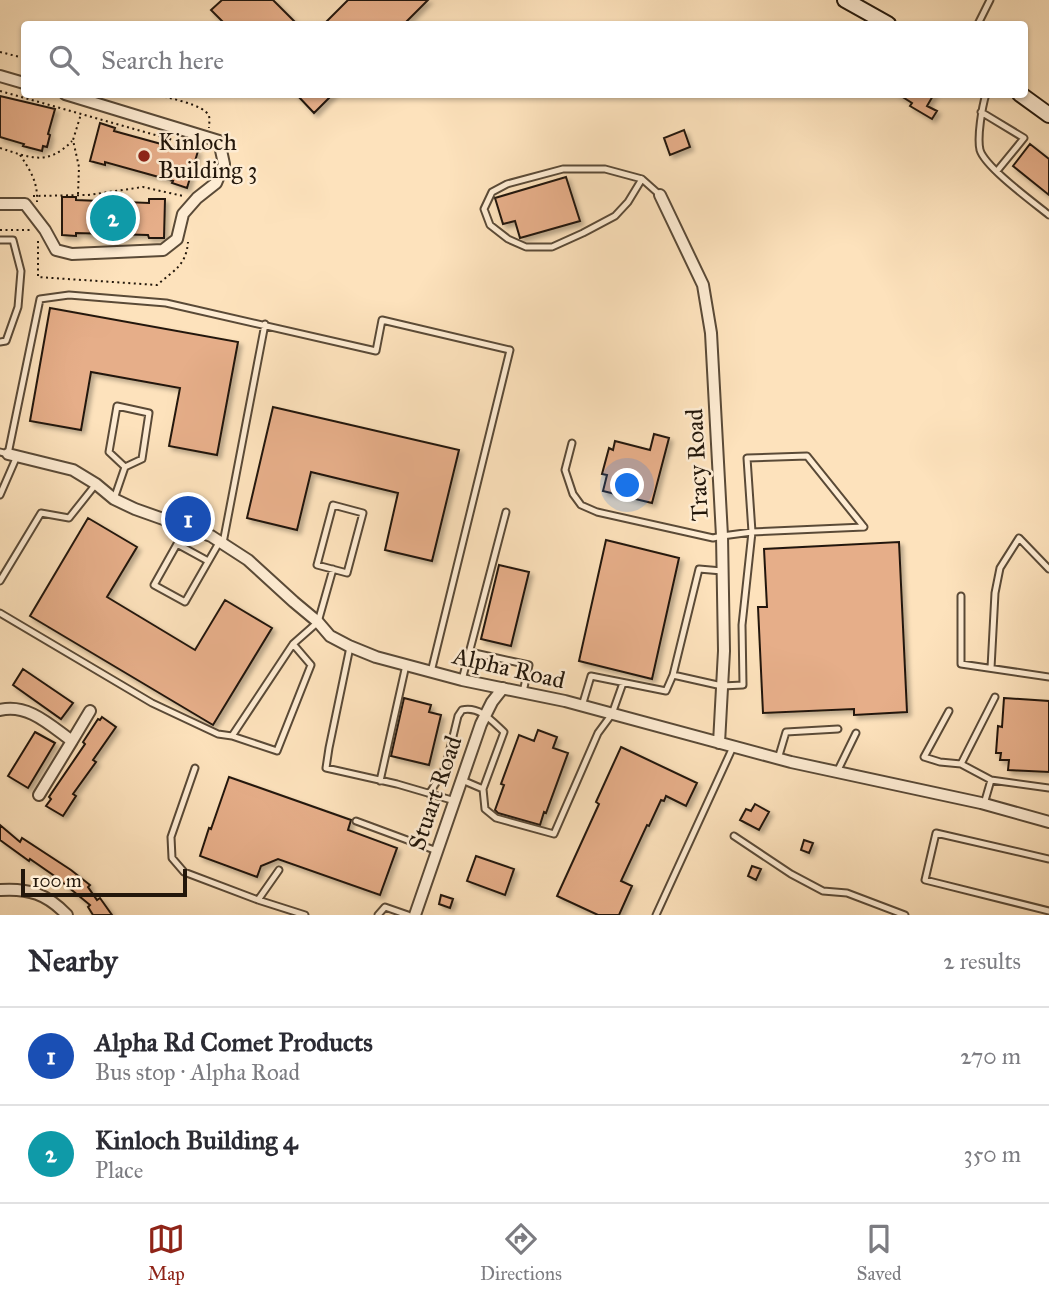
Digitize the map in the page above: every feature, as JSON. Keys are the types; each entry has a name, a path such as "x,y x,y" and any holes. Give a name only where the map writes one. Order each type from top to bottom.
{"main road":[{"path":"845,0 883,21"},
{"path":"1026,98 1049,115"}],"street":[{"path":"0,75 21,82"},
{"path":"0,204 25,204 56,250 72,254 163,250 177,239 183,214 216,183 224,164 219,141 78,98"},
{"name":"Tracy Road","path":"660,195 703,285 711,333 722,536 723,625 719,743"},
{"name":"Alpha Road","path":"8,454 73,470 114,499 211,536 248,560 318,622 330,636 376,657 462,680 582,706 778,759 984,804 1049,822"},
{"name":"Stuart Road","path":"415,915 481,724 503,688"},
{"path":"0,710 25,710 72,741"},
{"path":"39,795 90,711"},
{"path":"0,890 40,894 67,915"}],"lane":[{"path":"980,21 990,0"},
{"path":"985,98 981,113 980,149 988,163 1049,215"},
{"path":"981,113 1024,138 997,171"},
{"path":"642,179 628,202 615,216 552,247 526,247 508,239 490,225 484,209 492,192 507,184 563,169 605,169 642,179 660,195"},
{"path":"0,240 13,240 22,271 19,307 6,341 0,342"},
{"path":"0,495 40,299 69,295 166,303 376,351 382,320 510,349 431,672"},
{"path":"208,561 177,544 154,585 185,602 221,542 265,324"},
{"path":"114,499 125,467 142,459 149,414 117,406 109,452 125,467"},
{"path":"572,443 565,470 573,494 581,505 597,512 713,538 752,532 864,527 807,456 747,458 752,532 742,625 743,685 722,685 673,675"},
{"path":"0,581 41,513 69,518 96,484"},
{"path":"333,505 363,513 347,573 332,569 317,565 333,505"},
{"path":"462,680 506,512"},
{"path":"991,668 995,593 1000,568 1019,538 1049,569"},
{"path":"232,736 293,644 318,622 332,569"},
{"path":"582,706 591,676 666,691 673,675 699,569 722,571"},
{"path":"961,596 961,664 1049,677"},
{"path":"0,613 152,703 218,734 277,751 311,665 293,644"},
{"path":"723,625 742,625"},
{"path":"350,647 326,768 455,801"},
{"path":"470,652 529,665 523,692"},
{"path":"380,781 405,665"},
{"path":"429,794 443,772 458,716 462,710 469,708 486,714 504,733 483,789 485,809 496,818 554,834 598,733 612,714 623,683"},
{"path":"961,764 995,696"},
{"path":"949,711 924,757 961,764 992,780 1049,788"},
{"path":"778,759 786,732 838,729"},
{"path":"837,772 856,733"},
{"path":"656,915 733,747"},
{"path":"195,768 171,837 172,858 184,872 258,901 305,915"},
{"path":"461,780 483,789"},
{"path":"984,804 992,780"},
{"path":"355,821 437,851"},
{"path":"1049,859 936,833 925,880 1049,911"},
{"path":"734,836 791,874 823,891 847,893 905,915"},
{"path":"258,901 279,870"},
{"path":"378,915 385,907 408,915"}],"path":[{"path":"0,52 21,57"},
{"path":"0,91 21,97"},
{"path":"25,98 187,144"},
{"path":"168,98 200,107 208,113 209,128 213,131"},
{"path":"78,195 79,167 73,141 81,114"},
{"path":"0,148 41,158 60,153 73,141"},
{"path":"20,155 34,177 38,196 37,209"},
{"path":"25,196 78,195 143,187 186,197"},
{"path":"0,230 38,230"},
{"path":"38,242 38,277 157,285 183,263 189,235"}],"building":[{"path":"222,0 273,0 294,21 222,21 211,10"},
{"path":"348,0 428,0 407,21 327,21"},
{"path":"0,96 55,109 47,147 43,146 42,151 0,137"},
{"path":"300,98 329,98 314,113"},
{"path":"904,98 932,98 927,106 937,111 932,119 910,106 912,103"},
{"name":"Kinloch Building 3","path":"100,123 115,128 114,131 183,150 184,147 198,151 187,188 172,183 173,181 105,162 105,165 90,161"},
{"path":"684,130 690,147 670,155 664,138"},
{"path":"1030,144 1049,159 1049,195 1013,166"},
{"path":"566,177 580,221 520,238 515,221 503,224 495,198"},
{"path":"62,197 149,203 149,199 165,199 164,238 149,238 148,235 62,235"},
{"path":"50,308 238,342 217,455 169,446 180,388 91,372 81,430 30,421"},
{"path":"273,407 459,450 432,561 385,550 398,493 311,472 297,530 247,518"},
{"path":"654,434 669,438 652,503 603,491 607,475 602,474 609,448 613,450 615,441 650,450"},
{"path":"88,518 137,547 107,597 195,650 225,600 272,628 213,725 30,616"},
{"path":"606,540 679,558 652,679 579,661"},
{"path":"899,542 907,712 854,715 854,709 763,713 758,607 767,607 764,549"},
{"path":"499,565 529,572 511,646 481,639"},
{"path":"23,669 73,703 61,719 13,685"},
{"path":"404,698 431,705 429,712 441,715 429,765 391,756"},
{"path":"1004,698 1049,701 1049,772 1008,770 1009,760 1000,760 1001,753 996,753 998,726 1002,727"},
{"path":"102,717 116,727 93,760 96,762 73,794 76,796 63,816 46,806 51,799 49,797 85,744 83,742 98,719"},
{"path":"538,730 557,737 553,748 568,753 540,825 495,810 504,785 501,784 519,735 534,741"},
{"path":"35,732 55,743 28,788 8,776"},
{"path":"621,747 697,783 686,806 666,796 664,801 661,800 621,881 632,886 619,915 598,915 557,896 599,804 596,802"},
{"path":"229,777 351,820 348,830 397,848 380,895 278,859 261,866 257,877 200,856"},
{"path":"755,804 769,812 759,830 740,820 746,809 751,811"},
{"path":"0,825 20,842 22,838 90,885 88,887 97,900 100,898 112,915 93,915 88,907 90,905 56,877 0,840"},
{"path":"804,840 813,843 809,853 801,850"},
{"path":"476,856 514,869 505,895 467,881"},
{"path":"752,866 761,869 756,880 748,876"},
{"path":"441,895 453,899 450,908 439,904"}],"place":[{"name":"Kinloch Building 3","path":"144,156"},
{"name":"Kinloch Building 4","path":"113,218"},
{"name":"Alpha Rd Comet Products","path":"188,519"}]}
